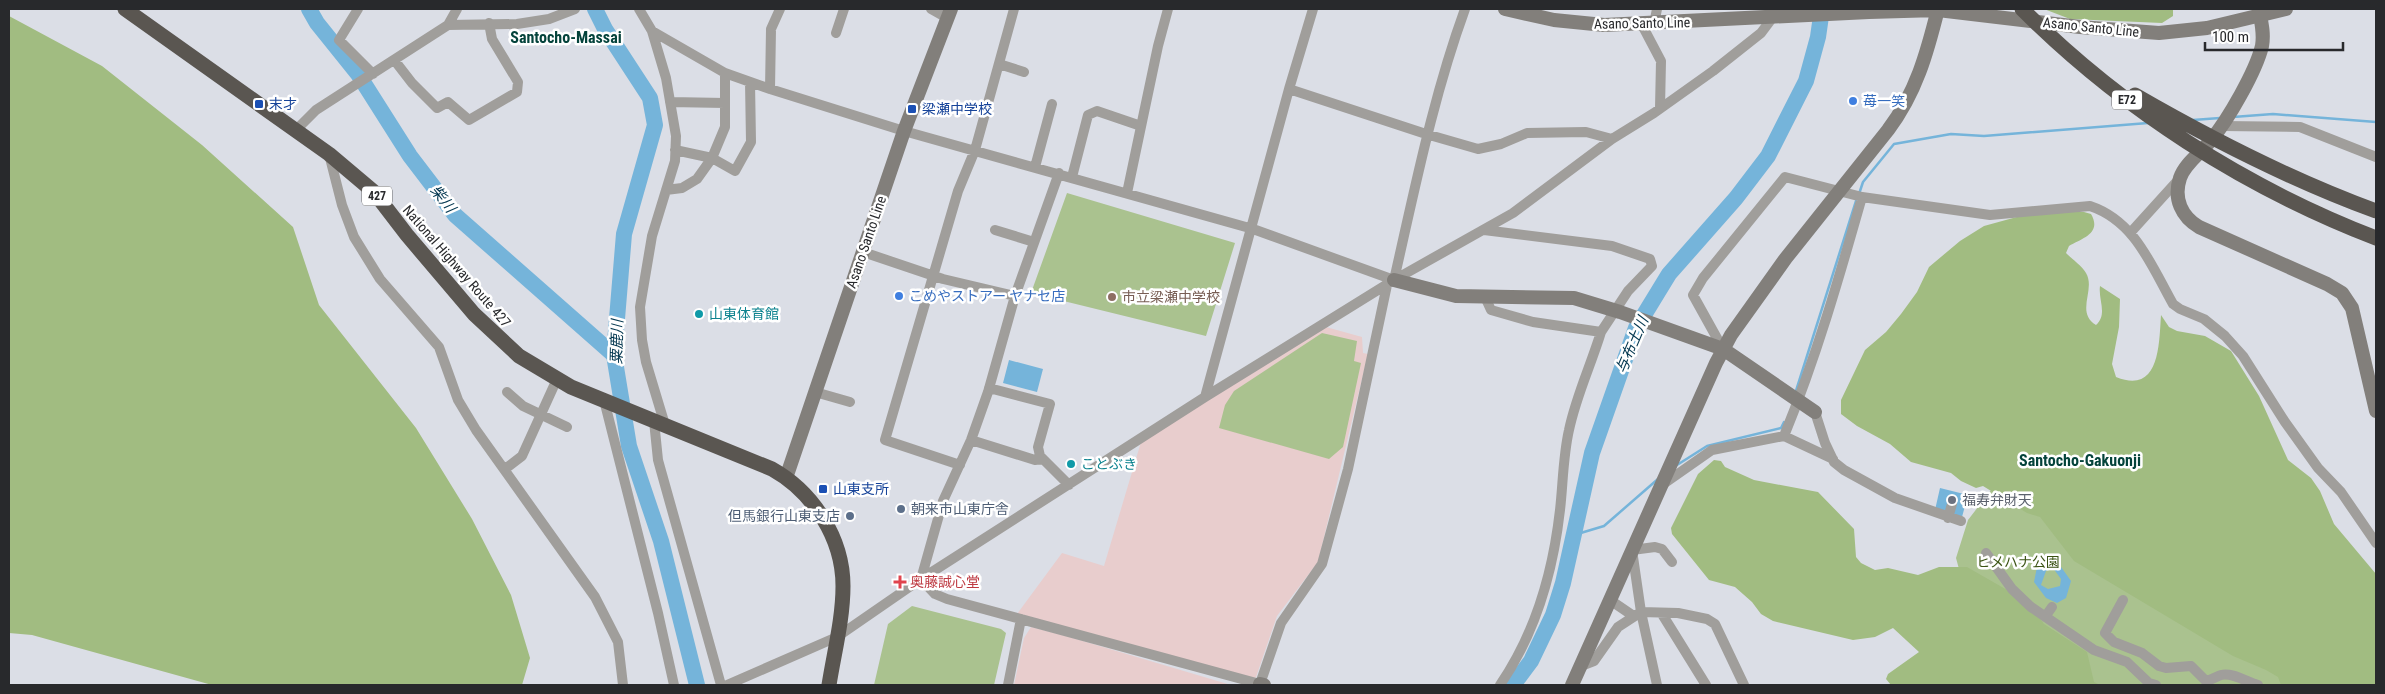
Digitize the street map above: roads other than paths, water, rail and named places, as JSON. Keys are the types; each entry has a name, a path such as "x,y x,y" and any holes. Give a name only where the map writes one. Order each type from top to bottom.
{"highway":[{"name":"National Highway Route 427","path":"125,9 329,154 374,192 407,235 488,329 519,356 557,379 605,401 762,465 786,478 812,503 824,521 834,541 843,584 829,685"},
{"name":"E72","path":"2022,9 2056,43 2133,104 2188,143 2250,170 2312,205 2376,232"},
{"name":"E72","path":"2034,9 2116,84 2204,135 2250,170 2311,211 2376,238"},
{"path":"2250,170 2376,211"}],"street":[{"path":"358,9 339,40 372,75"},
{"path":"296,130 316,110 448,25 457,9"},
{"path":"448,25 517,24 549,19 575,9"},
{"path":"639,9 652,30 666,78 676,136 675,150 666,190 652,236 640,307 644,357 656,422 658,460 721,685"},
{"path":"770,89 771,30 780,9"},
{"path":"836,33 844,9"},
{"path":"931,9 949,13"},
{"path":"960,465 885,440 958,191 975,150 1014,9"},
{"path":"1127,193 1168,9"},
{"path":"1205,397 1313,9"},
{"path":"921,579 943,598 1262,685 1281,623 1322,564 1348,469 1426,134 1451,48 1465,9"},
{"name":"Asano Santo Line","path":"1505,9 1579,24 1648,24 1773,17 1797,13 1938,10 2080,27 2159,33 2191,31 2286,9"},
{"path":"1657,9 1648,24 1660,61 1660,108"},
{"path":"1572,685 1723,349 1766,283 1888,130 1911,95 1922,69 1938,10"},
{"name":"Asano Santo Line","path":"786,478 904,131 949,13"},
{"path":"2132,232 2180,178 2187,165 2207,145 2222,126 2260,53 2263,33 2260,15"},
{"path":"727,685 837,637 921,579 1205,397 1391,282 1514,213 1612,139 1660,108 1761,33 1773,17"},
{"path":"395,60 412,83 437,108 448,102 469,120 517,92 518,82 492,39 490,23"},
{"path":"652,30 725,72 770,89 904,131 1253,229 1391,282 1456,296 1574,298 1619,311 1723,349 1815,412 1825,443 1833,459 1844,470 1877,489 1950,512 1961,522"},
{"path":"999,64 1024,72"},
{"path":"666,190 682,188 697,179 712,158 725,127 725,72"},
{"path":"675,150 712,158 734,171 751,142 750,82"},
{"path":"1289,90 1478,149 1501,144 1527,133 1586,132 1612,139"},
{"path":"670,102 725,103"},
{"path":"1035,167 1052,104"},
{"path":"1072,177 1088,114 1097,111 1141,126"},
{"path":"2222,126 2300,126 2376,157"},
{"path":"329,154 342,205 354,237 380,278 439,347 458,400 595,597 618,642 623,685"},
{"path":"921,579 943,501 971,440 989,388 1015,296 1059,173"},
{"path":"1723,349 1693,295 1703,278 1785,177 1862,197 1990,215 2090,206 2105,211 2132,232 2173,304 2180,310 2204,319 2225,336 2244,356 2290,430 2318,468 2341,492 2376,543"},
{"path":"2180,178 2178,201 2185,216 2192,223 2208,232 2327,284 2348,300 2355,318 2376,411"},
{"path":"1784,436 1798,402 1827,316 1862,197"},
{"path":"994,230 1034,242"},
{"path":"1484,230 1612,246 1650,259 1652,266 1628,291 1619,311 1602,332 1578,395 1568,431 1560,513 1544,591 1516,662 1500,685"},
{"path":"863,252 934,276 1015,296"},
{"path":"1485,297 1491,310 1533,322 1602,332"},
{"path":"505,469 522,456 557,379"},
{"path":"989,388 1050,404 1038,447 1040,456 1069,485"},
{"path":"507,392 523,406 567,427"},
{"path":"815,392 850,402"},
{"path":"605,401 658,612 674,685"},
{"path":"1662,484 1712,450 1784,436 1833,459"},
{"path":"971,440 1035,460 1044,460"},
{"path":"1632,550 1662,548 1672,562"},
{"path":"1632,550 1636,613 1657,685"},
{"path":"1986,553 2012,589 2031,607 2094,650 2127,662 2149,684 2156,685"},
{"path":"1610,600 1636,613 1688,615 1707,619 1715,624 1744,685"},
{"path":"2123,600 2105,633 2114,642 2142,653 2166,668 2191,666 2206,681 2214,680 2222,675 2234,676 2258,685"},
{"path":"2045,617 2052,606"},
{"path":"1581,666 1594,661 1618,627 1636,613"},
{"path":"1662,614 1706,685"},
{"path":"1008,685 1021,619"}],"water":[{"path":"1009,360 1043,369 1037,392 1003,383"},
{"path":"1940,488 1968,495 1962,517 1935,510"},
{"path":"2043,557 2054,557 2071,581 2066,598 2057,603 2046,598 2034,582 2037,567","holes":["2053,568 2061,579 2060,586 2048,589 2041,585 2046,571"]}],"waterway":[{"name":"柴川","path":"309,9 317,23 358,74 410,156 455,215 614,355"},
{"name":"粟鹿川","path":"595,9 605,29 650,98 655,125 624,234 614,355 629,446 661,541 697,685"},
{"name":"与布土川","path":"1513,685 1531,661 1553,615 1563,583 1592,453 1636,328 1669,274 1736,198 1768,156 1806,81 1818,37 1822,9"},
{"path":"2233,117 2273,114 2376,122"},
{"path":"2193,120 2220,118"},
{"path":"1859,194 1863,182 1894,144 1951,134 1984,136 2148,123"},
{"path":"1795,394 1856,201"},
{"path":"1677,465 1707,446 1781,428 1784,422"},
{"path":"1574,535 1604,526 1658,479"}],"place":[{"name":"苺一笑","path":"1853,101"},
{"name":"末才","path":"259,104"},
{"name":"梁瀬中学校","path":"912,109"},
{"name":"こめやストアー ヤナセ店","path":"899,296"},
{"name":"市立梁瀬中学校","path":"1112,297"},
{"name":"山東体育館","path":"699,314"},
{"name":"ことぶき","path":"1071,464"},
{"name":"山東支所","path":"823,489"},
{"name":"福寿弁財天","path":"1952,500"},
{"name":"朝来市山東庁舎","path":"901,509"},
{"name":"但馬銀行山東支店","path":"850,516"},
{"name":"奥藤誠心堂","path":"900,582"}],"district":[{"name":"Santocho-Massai","path":"566,37"},
{"name":"Santocho-Gakuonji","path":"2080,460"}],"park label":[{"name":"ヒメハナ公園","path":"2018,562"}]}
